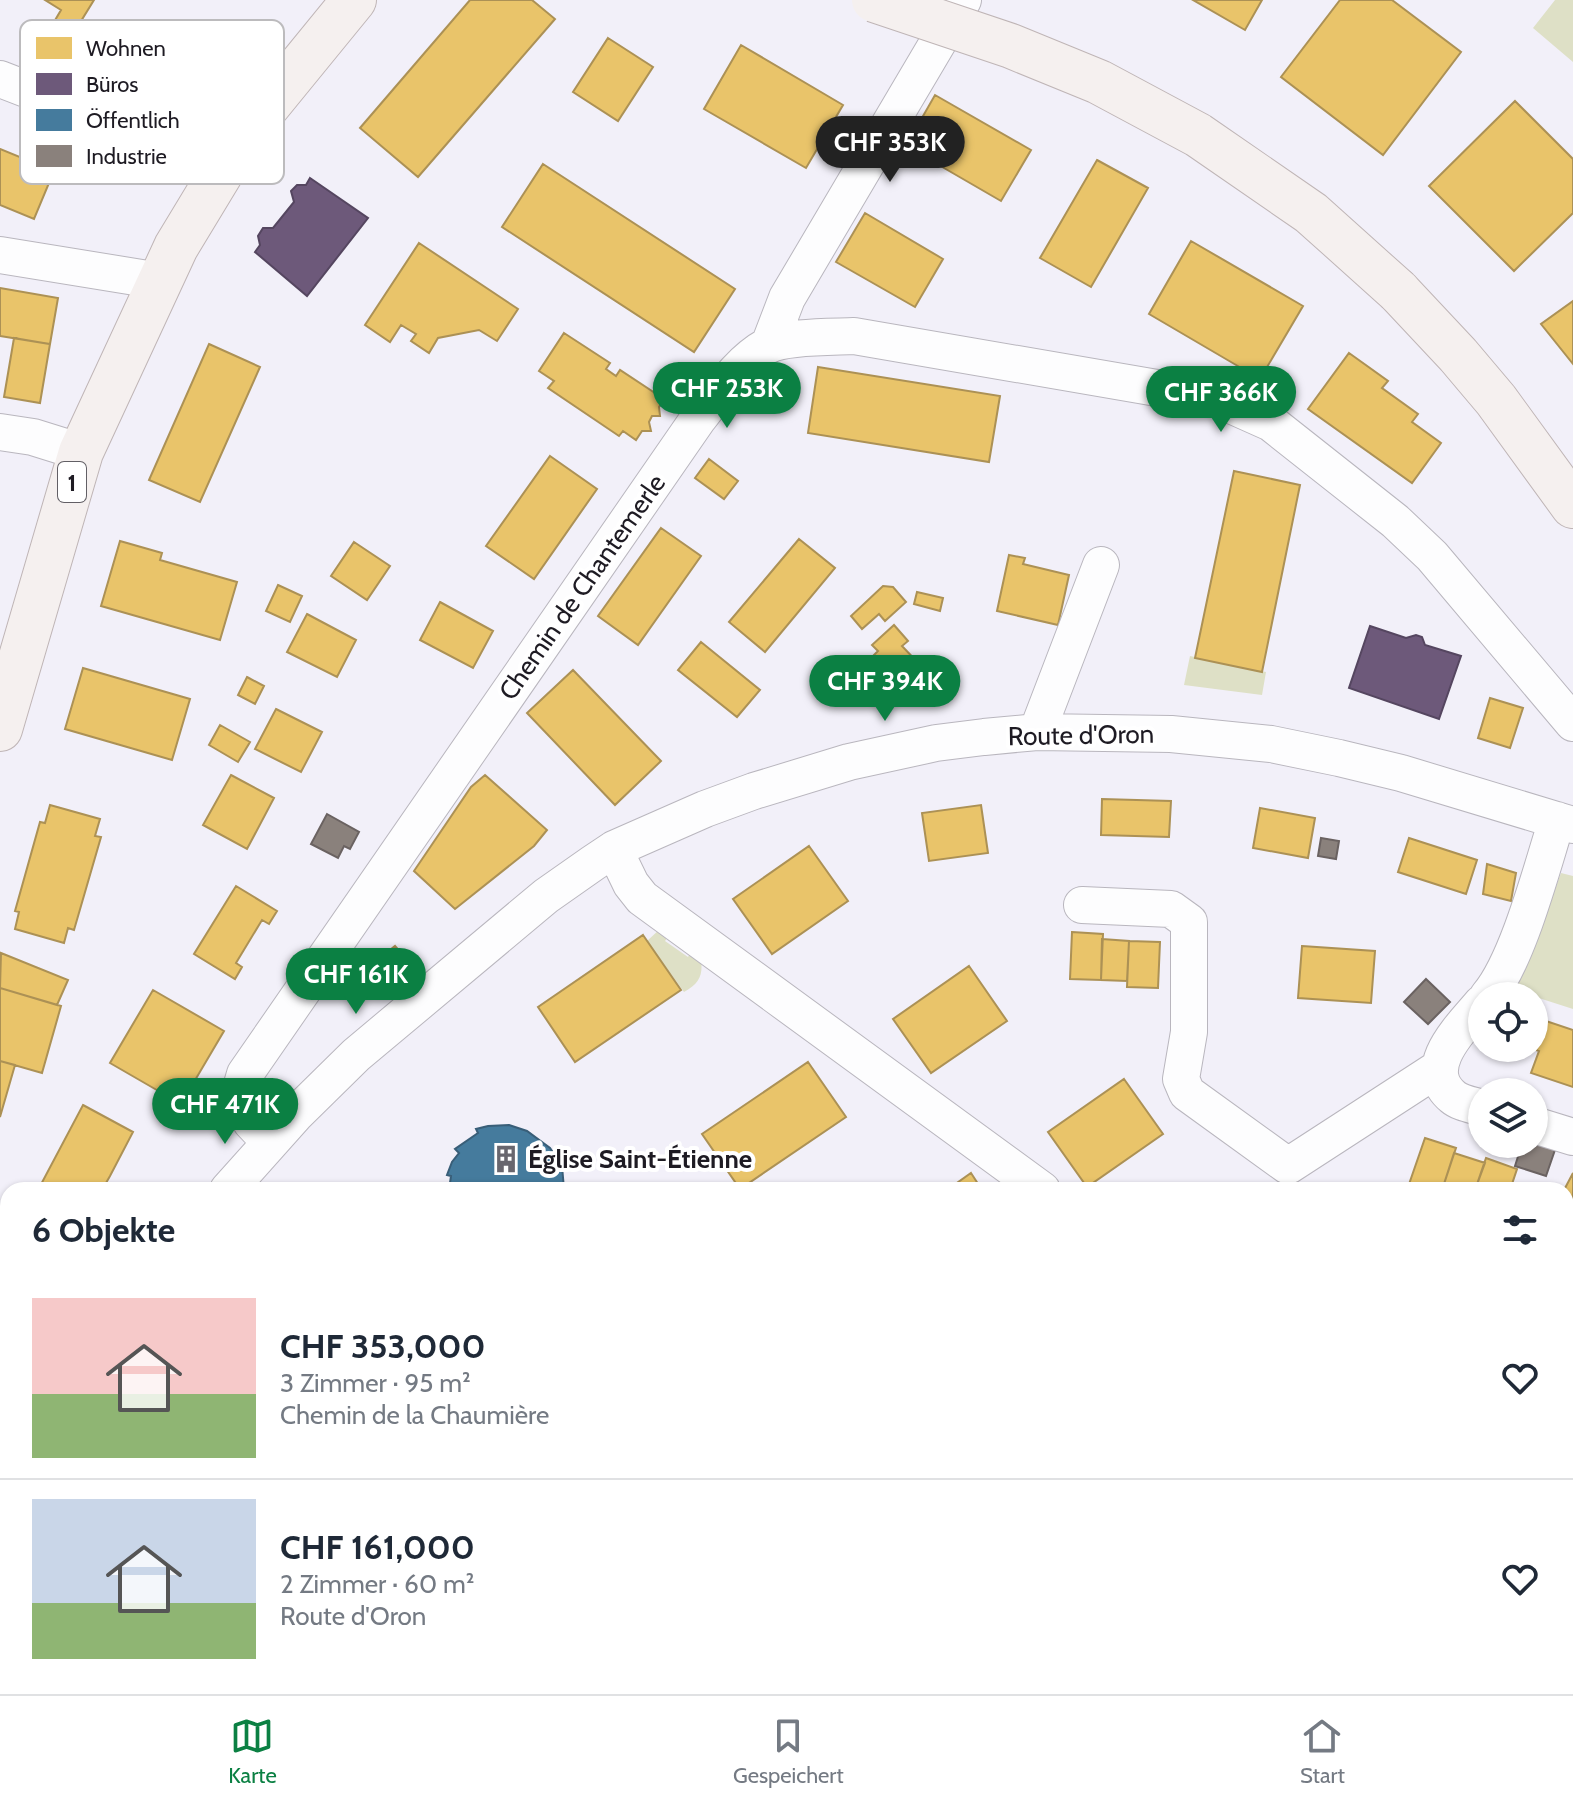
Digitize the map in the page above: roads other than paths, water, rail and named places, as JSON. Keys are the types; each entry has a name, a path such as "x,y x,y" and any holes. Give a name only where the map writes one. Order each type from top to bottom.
{"main road":[{"name":"1","path":"284,86 354,0"},
{"path":"874,0 1011,46 1099,82 1198,135 1311,213 1398,291 1458,355 1496,400 1573,506"},
{"name":"1","path":"0,729 81,452 176,247 214,184"}],"street":[{"path":"769,345 787,298 963,0"},
{"path":"0,79 20,87"},
{"path":"0,255 160,281"},
{"name":"Chemin de Chantemerle","path":"270,1142 251,1122 238,1098 245,1074 698,419 735,372 769,345 810,338 854,336 1215,398 1271,423 1395,521 1432,556 1573,723"},
{"path":"0,432 33,437 81,452"},
{"path":"1037,732 1101,565"},
{"name":"Route d'Oron","path":"235,1182 356,1055 546,896 614,849 754,791 849,762 936,743 1037,732 1171,734 1271,744 1401,773 1565,822 1499,982"},
{"path":"614,849 631,884 642,898 1031,1182"},
{"path":"1082,905 1171,909 1189,922 1189,1032 1181,1079 1187,1093 1288,1166 1439,1068"},
{"path":"1468,1020 1445,1048 1439,1068 1442,1085 1455,1099 1468,1103"},
{"path":"1548,1129 1573,1137"}],"place":[{"name":"Église Saint-Étienne","path":"506,1159"}]}
